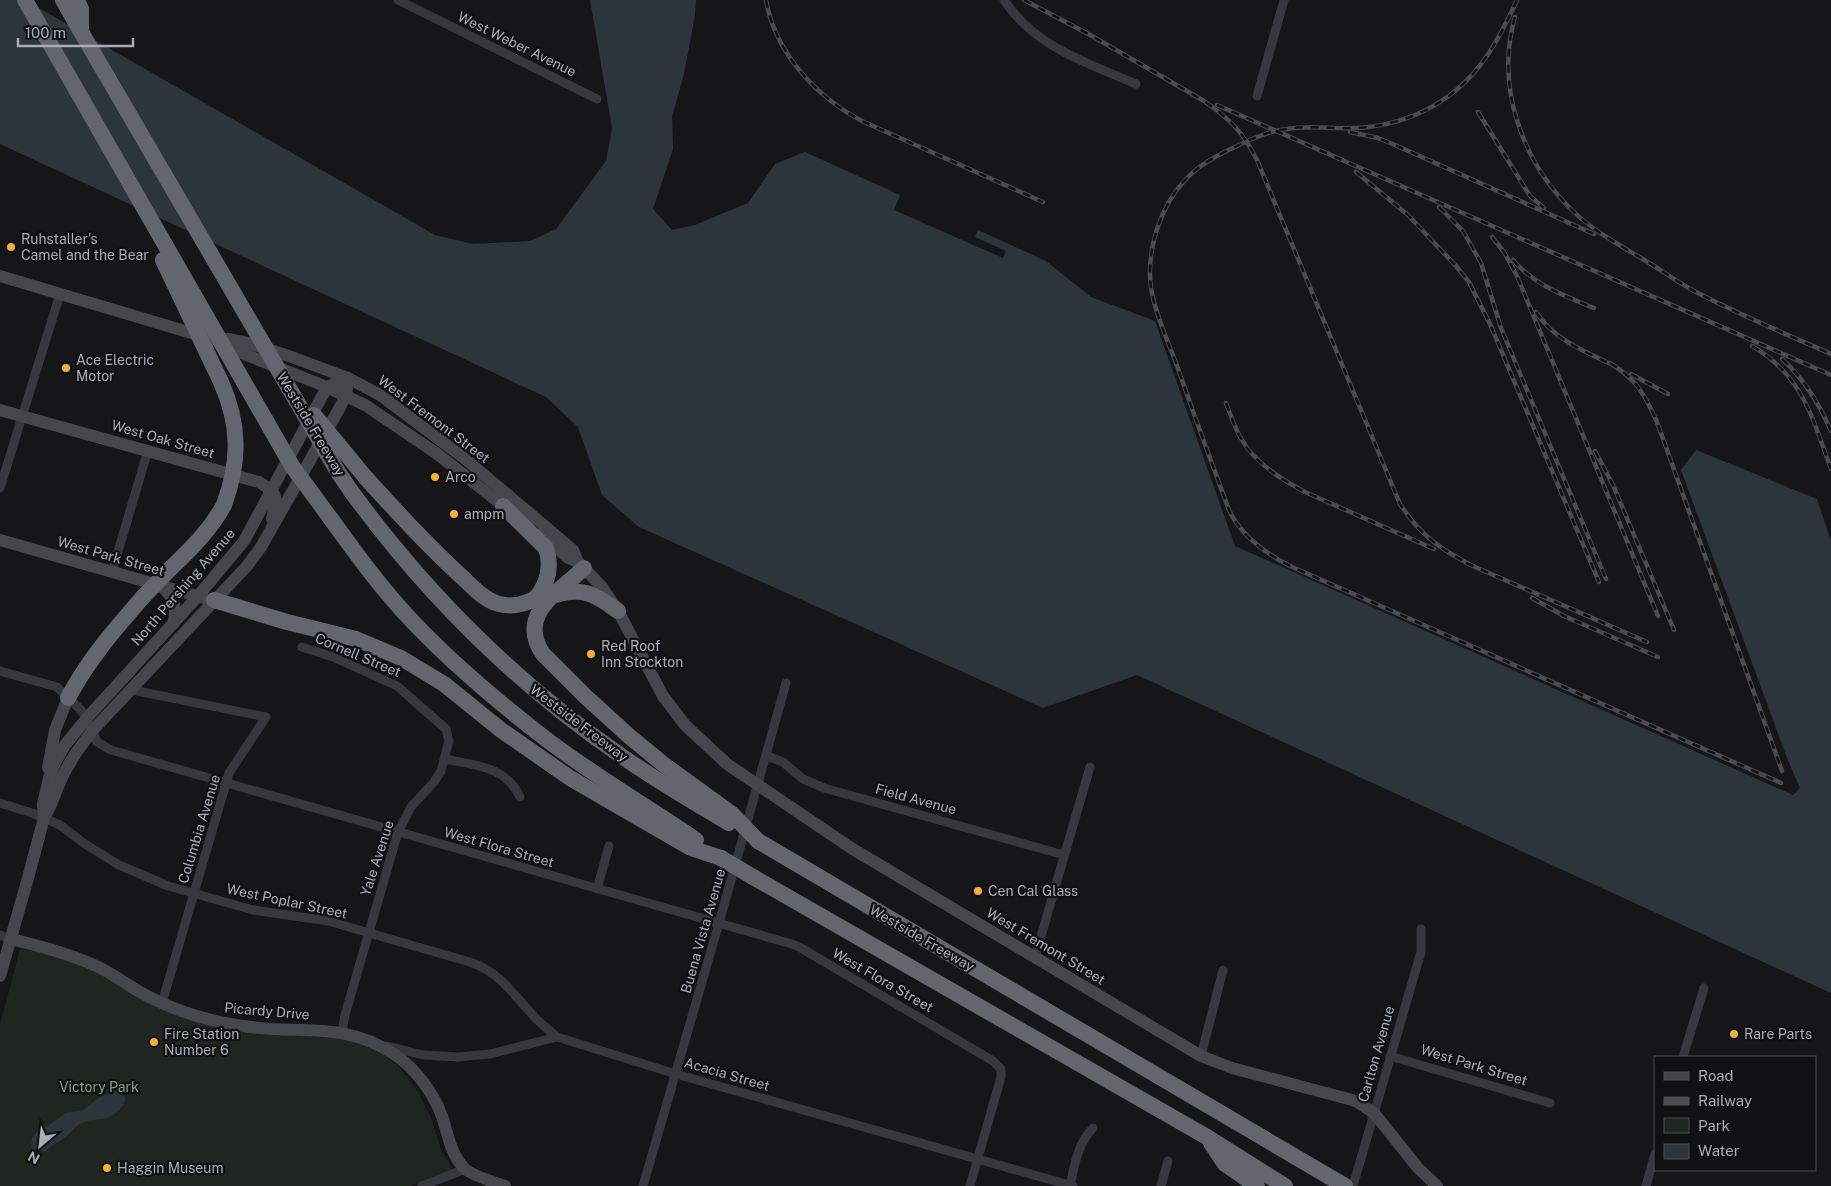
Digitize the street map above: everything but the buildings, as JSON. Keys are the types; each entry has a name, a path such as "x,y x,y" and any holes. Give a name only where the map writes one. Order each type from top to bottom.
{"highway":[{"path":"25,0 292,466 368,570 413,622 469,675 543,736 580,763 721,858 1207,1138 1285,1186"},
{"name":"Westside Freeway","path":"63,0 338,472 381,530 434,592 484,644 533,689 574,722 624,758 730,819 760,842 1345,1184"},
{"path":"77,0 81,9 80,30"},
{"path":"68,698 81,673 103,642 214,523 224,505 232,481 236,442 234,421 227,397 157,248 132,187"},
{"path":"284,379 366,478 434,551 483,596 506,606 533,601 581,565"},
{"path":"503,506 546,548 549,557 546,583 533,601"},
{"path":"581,565 538,611 535,622 536,640 543,654 629,736 730,819"},
{"path":"555,595 570,591 585,592 599,597 618,611"},
{"path":"206,598 287,622 356,639 402,658 444,684 501,730 570,778 691,848 721,858"},
{"path":"1207,1138 1225,1164 1257,1186"}],"street":[{"name":"West Weber Avenue","path":"398,0 597,99"},
{"path":"1004,0 1017,18 1038,38 1062,51 1136,84"},
{"path":"1257,96 1284,0"},
{"name":"West Fremont Street","path":"0,276 215,340 236,351 327,387 365,405 436,453 539,532 568,558 581,565"},
{"path":"0,488 60,294"},
{"name":"West Fremont Street","path":"215,340 228,339 248,343 348,378 380,395 464,458 573,550 581,565 602,587 618,611 664,696 685,725 727,764 851,848 1201,1056 1232,1068 1356,1101 1366,1106 1374,1113 1418,1168 1437,1186"},
{"path":"327,387 348,378"},
{"name":"North Pershing Avenue","path":"44,818 43,804 49,778 65,745 172,624 247,566 270,533 346,396 348,378"},
{"name":"North Pershing Avenue","path":"0,976 6,937 44,818 53,804 60,782 72,758 92,731 132,690 206,598 244,541 327,387"},
{"name":"West Oak Street","path":"0,410 258,482 272,490"},
{"path":"112,572 148,450"},
{"path":"478,487 499,487"},
{"path":"270,533 276,506 272,490"},
{"name":"West Park Street","path":"0,540 206,598"},
{"path":"161,586 167,591 174,603 175,617 172,624"},
{"path":"132,690 132,682 135,675 159,648 161,637"},
{"name":"Cornell Street","path":"302,647 333,657 404,690 446,729 449,741 445,759"},
{"name":"West Flora Street","path":"0,671 57,687 87,718 97,742 111,750 801,948 997,1063 1001,1069 1001,1077 978,1159"},
{"name":"Buena Vista Avenue","path":"643,1186 759,785 786,683"},
{"name":"Columbia Avenue","path":"132,690 266,717 229,773 162,1003"},
{"path":"49,778 48,763 55,730 68,698"},
{"name":"Field Avenue","path":"767,756 784,762 803,779 824,788 1064,855"},
{"path":"445,759 493,769 511,783 520,797"},
{"name":"Yale Avenue","path":"342,1033 345,1015 398,832 411,807 442,771 445,759"},
{"path":"1035,957 1090,767"},
{"name":"West Poplar Street","path":"0,804 32,812 60,825 118,865 143,877 194,894 253,910 328,922 473,962 500,978 531,1014 557,1037"},
{"path":"597,889 609,846"},
{"name":"Carlton Avenue","path":"1345,1184 1374,1113 1421,952 1421,929"},
{"name":"Picardy Drive","path":"6,937 70,955 94,964 139,992 162,1003 209,1020 245,1027 323,1030 342,1033 372,1042 395,1054 424,1083 442,1115 453,1152 465,1169"},
{"path":"1201,1056 1223,970"},
{"path":"1683,1056 1704,988"},
{"path":"372,1042 423,1055 458,1058 490,1054 557,1037"},
{"name":"Acacia Street","path":"557,1037 676,1074 1071,1186"},
{"name":"West Park Street","path":"1390,1056 1550,1103"},
{"path":"1071,1186 1080,1146 1085,1136 1093,1128"},
{"path":"1646,1186 1654,1158"},
{"path":"970,1186 978,1159"},
{"path":"1161,1186 1168,1161"},
{"path":"422,1186 465,1169 505,1186"}],"green space":[{"name":"Victory Park","path":"20,949 58,955 83,964 176,1013 347,1037 383,1054 399,1067 417,1090 430,1115 442,1152 453,1169 411,1186 0,1186 0,1025"}],"water":[{"path":"0,0 25,0 435,235 473,244 530,241 556,229 606,161 612,128 590,0 696,0 684,74 672,117 673,149 653,209 672,230 695,225 748,203 775,164 805,152 900,195 894,210 1003,258 1006,251 975,237 978,230 1046,261 1091,297 1155,321 1235,546 1793,795 1800,788 1787,758 1681,470 1696,450 1817,499 1831,541 1831,993 1137,675 1043,708 639,527 602,495 578,427 546,397 0,144"},
{"path":"113,1091 118,1091 125,1097 125,1101 120,1109 113,1114 105,1118 79,1124 45,1152 31,1148 32,1138 41,1128 48,1126 66,1113 83,1110 100,1097"}],"railway":[{"path":"766,0 778,38 789,56 801,72 830,100 864,122 1043,202"},
{"path":"1024,0 1092,36 1204,101 1229,120 1241,134 1257,160 1400,504 1423,533 1450,554 1473,566"},
{"path":"1517,0 1491,50 1470,78 1457,90 1424,111 1399,121 1382,125 1346,128 1304,127 1274,131 1223,153 1203,164 1191,174 1169,202 1162,216 1153,244 1150,274 1151,288 1158,316 1229,510 1240,528 1263,549 1290,566 1781,783"},
{"path":"1515,17 1510,43 1508,70 1511,96 1517,121 1527,146 1540,170 1573,211 1605,236 1689,288 1831,354"},
{"path":"1217,105 1831,375"},
{"path":"1478,112 1530,196 1544,208"},
{"path":"1350,132 1378,138 1395,145 1594,234"},
{"path":"1356,172 1408,215 1469,282 1490,324 1599,582"},
{"path":"1439,207 1463,231 1481,263 1501,328 1606,579"},
{"path":"1492,237 1504,252 1517,276 1658,616"},
{"path":"1513,260 1521,269 1540,283 1594,308"},
{"path":"1536,312 1543,322 1561,338 1615,366"},
{"path":"1752,346 1783,371 1804,399 1831,469"},
{"path":"1782,359 1811,392 1831,431"},
{"path":"1610,363 1627,375 1639,388 1657,422 1782,771"},
{"path":"1631,374 1668,394"},
{"path":"1226,403 1237,431 1247,448 1278,476 1305,492 1434,549"},
{"path":"1595,451 1613,485 1674,630"},
{"path":"1466,563 1647,642"},
{"path":"1532,598 1564,616 1658,657"}],"place":[{"name":"Ruhstaller's Camel and the Bear","path":"11,247"},
{"name":"Ace Electric Motor","path":"66,368"},
{"name":"Arco","path":"435,477"},
{"name":"ampm","path":"454,514"},
{"name":"Red Roof Inn Stockton","path":"591,654"},
{"name":"Cen Cal Glass","path":"978,891"},
{"name":"Rare Parts","path":"1734,1034"},
{"name":"Fire Station Number 6","path":"154,1042"},
{"name":"Haggin Museum","path":"107,1168"}]}
